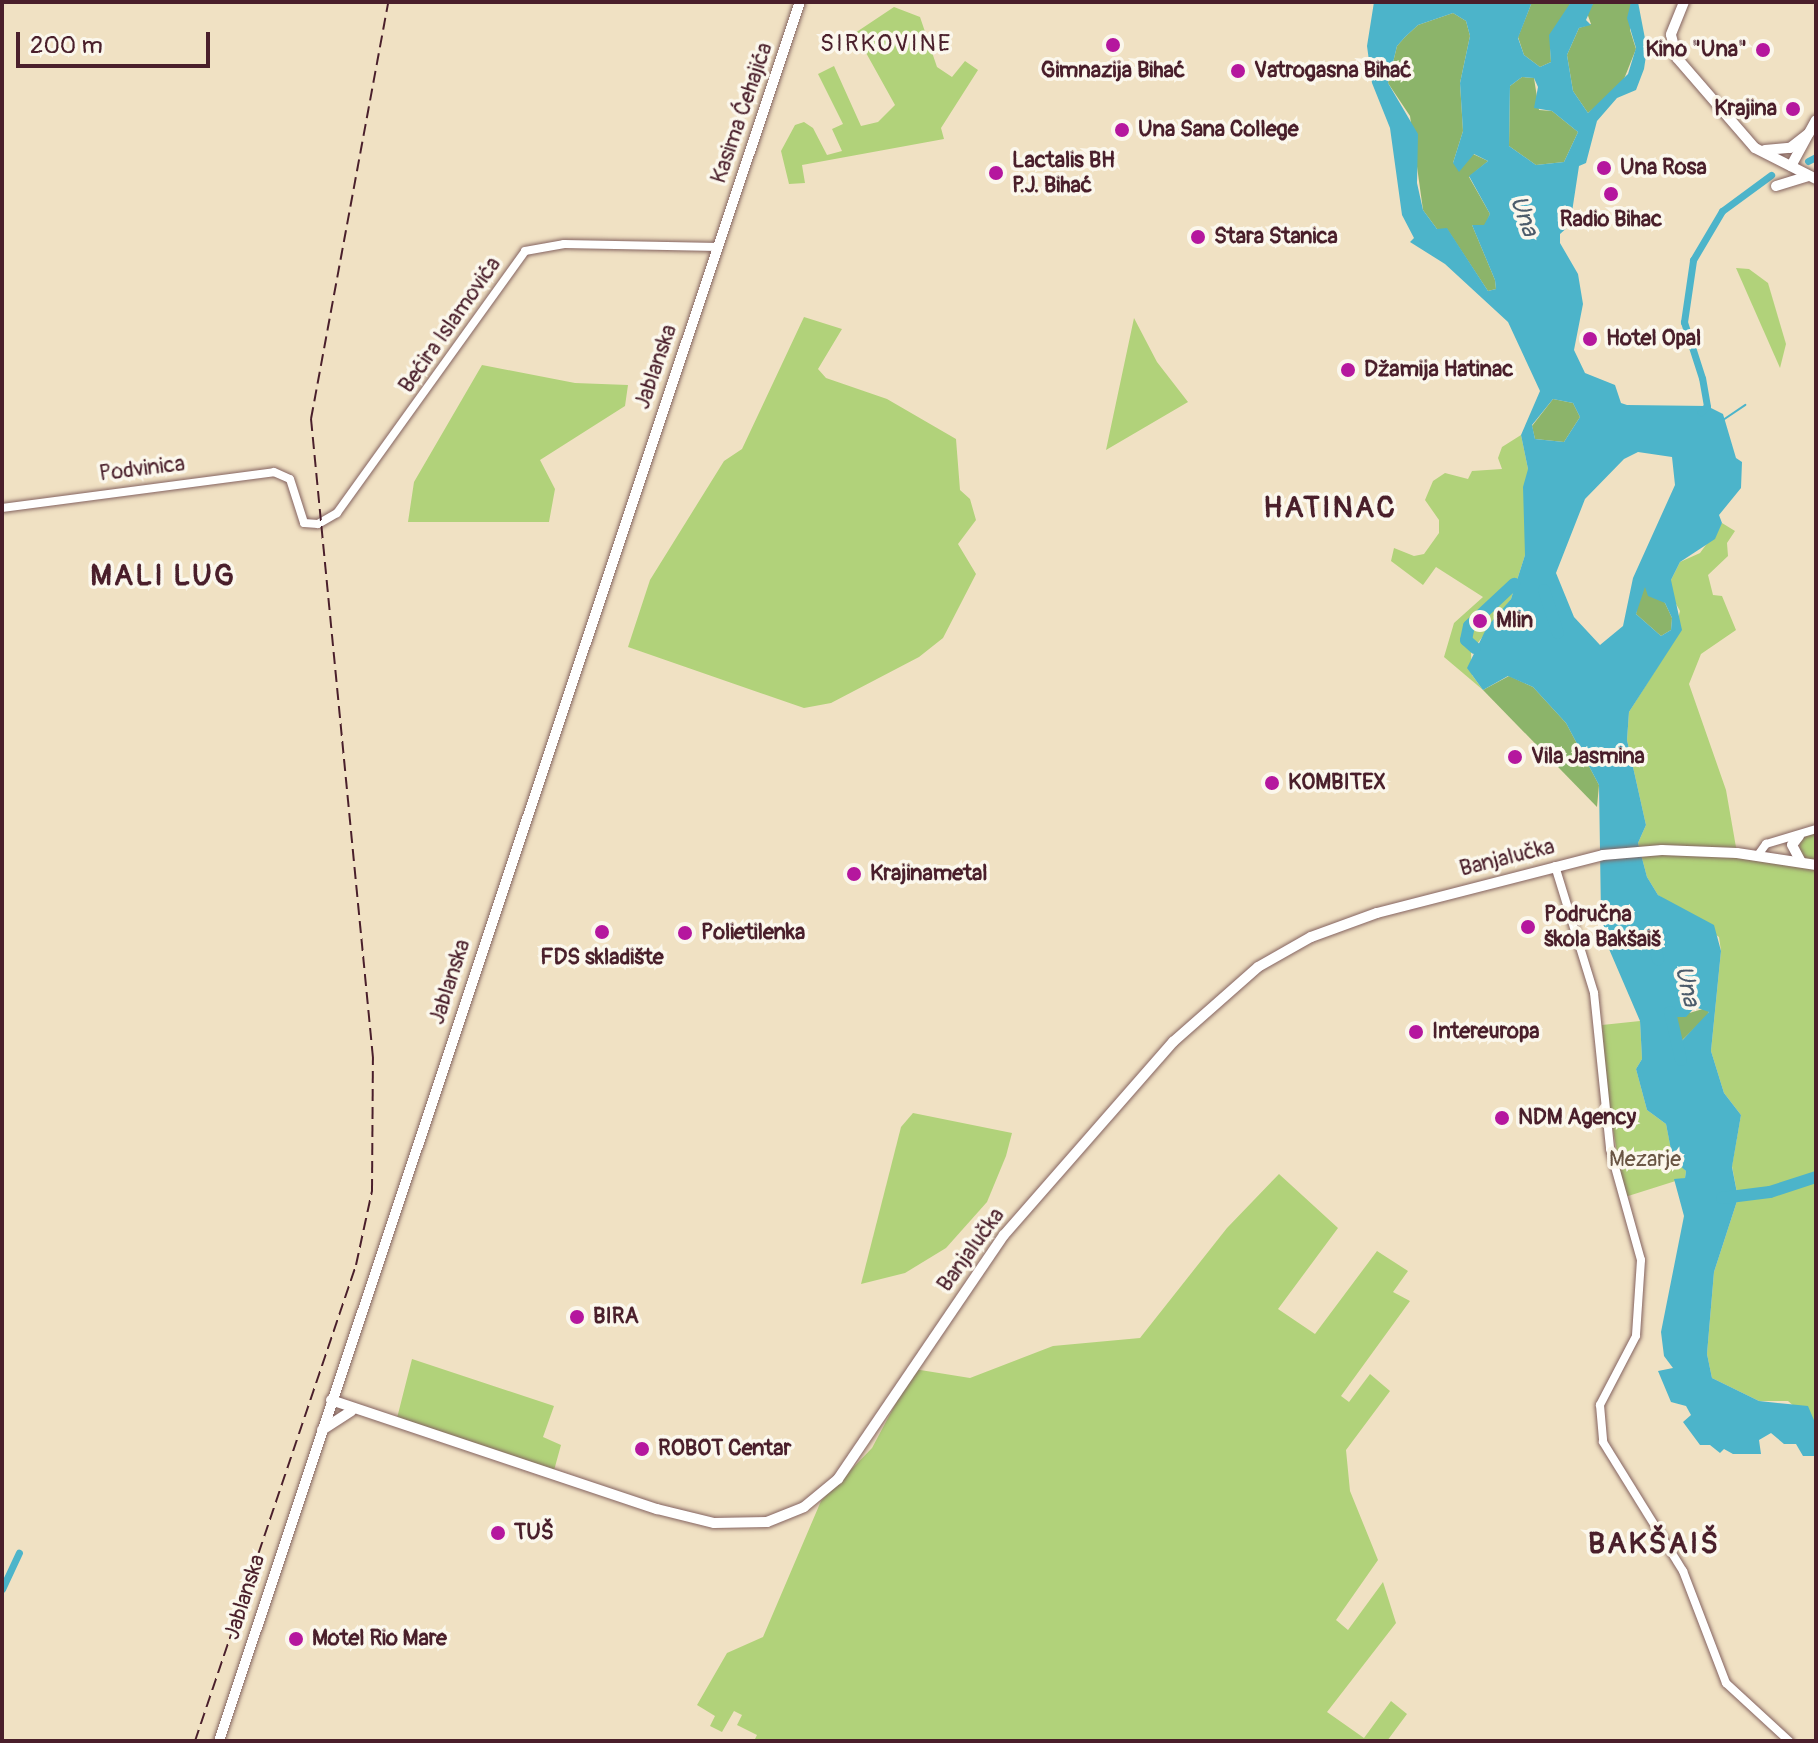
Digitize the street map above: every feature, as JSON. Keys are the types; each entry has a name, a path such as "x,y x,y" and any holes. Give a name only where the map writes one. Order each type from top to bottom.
{"main road":[{"name":"Kasima Ćehajića","path":"720,241 800,2"},
{"path":"1684,2 1670,42 1682,65 1752,144 1813,178"},
{"path":"1791,166 1816,120"},
{"path":"1752,144 1783,150 1809,133"},
{"path":"1802,145 1802,162 1813,178"},
{"path":"1776,186 1813,178"},
{"name":"Jablanska","path":"219,1741 720,241"},
{"path":"1799,836 1792,845 1801,862"},
{"name":"Banjalučka","path":"380,1417 681,1516 738,1524 767,1522 804,1507 858,1455 1012,1224 1173,1042 1233,986 1278,954 1340,925 1589,859 1662,850 1763,856 1816,865"},
{"path":"332,1398 351,1411 380,1417"},
{"path":"332,1398 380,1417"},
{"path":"321,1432 351,1411"}],"street":[{"name":"Bećira Islamovića","path":"286,475 301,519 309,524 337,513 525,251 564,244 720,241"},
{"name":"Podvinica","path":"2,508 265,472 286,475"},
{"path":"1763,856 1784,841 1816,829"},
{"path":"1555,866 1590,975 1603,1064 1610,1149 1636,1236 1642,1285 1636,1336 1600,1405 1603,1442 1683,1571 1726,1683 1789,1741"}],"green space":[{"path":"1532,2 1571,2 1550,45 1551,62 1540,67 1524,55 1518,37"},
{"path":"1594,2 1631,2 1630,30 1636,49 1622,84 1588,113 1573,91 1567,55 1579,28 1591,24 1587,13"},
{"path":"894,7 920,17 937,67 952,77 965,61 978,70 941,128 944,139 802,165 805,183 789,184 781,151 795,125 804,122 813,128 827,155 842,151 832,129 843,124 818,74 834,66 861,126 878,122 895,105 855,33"},
{"path":"1453,13 1466,21 1470,36 1460,83 1463,131 1453,163 1473,154 1488,161 1469,177 1490,214 1485,225 1472,225 1495,280 1496,289 1488,291 1447,229 1437,229 1423,210 1410,116 1388,83 1397,46 1405,37 1418,25"},
{"path":"1522,77 1534,78 1539,110 1552,111 1578,132 1564,162 1536,165 1509,146 1510,86"},
{"path":"1736,268 1749,269 1768,283 1786,344 1780,368"},
{"path":"804,317 842,329 818,369 826,378 887,399 956,439 960,490 970,499 976,520 958,544 976,574 943,638 919,657 831,703 804,708 628,647 650,580 724,461 742,449"},
{"path":"1134,318 1157,362 1188,402 1106,450"},
{"path":"482,365 575,383 628,385 625,406 540,460 555,489 549,522 408,522 414,482"},
{"path":"1553,399 1573,403 1580,417 1564,442 1535,439 1532,426"},
{"path":"1521,435 1528,469 1525,555 1511,599 1471,652 1472,675 1483,690 1444,657 1454,623 1483,597 1436,567 1423,585 1391,561 1394,548 1414,556 1424,554 1439,533 1439,520 1425,500 1433,481 1445,473 1468,479 1472,471 1502,469 1498,458 1502,447"},
{"path":"1722,523 1735,531 1727,543 1728,556 1708,575 1713,595 1722,596 1736,630 1701,654 1689,684 1726,790 1737,853 1801,861 1799,836 1816,829 1816,1425 1788,1401 1759,1401 1712,1378 1707,1354 1714,1272 1738,1198 1732,1166 1741,1115 1724,1093 1711,1051 1721,951 1719,937 1658,895 1647,877 1638,843 1646,825 1627,740 1629,712 1672,644 1680,611 1671,595 1671,580 1680,562 1700,553"},
{"path":"1645,586 1665,603 1672,618 1671,630 1661,636 1636,614 1640,590"},
{"path":"1509,676 1533,687 1566,723 1599,785 1597,807 1483,690"},
{"path":"1706,1008 1709,1012 1705,1018 1675,1047 1671,1030 1676,1017"},
{"name":"Mezarje","path":"1640,1021 1642,1059 1636,1069 1647,1110 1666,1124 1673,1159 1686,1171 1685,1178 1625,1197 1607,1096 1602,1025"},
{"path":"913,1113 1012,1133 1006,1156 987,1202 946,1248 905,1273 861,1284 901,1127"},
{"path":"1279,1174 1338,1228 1278,1309 1315,1334 1377,1251 1408,1271 1393,1292 1410,1301 1341,1396 1349,1402 1370,1374 1390,1391 1346,1450 1350,1491 1378,1560 1336,1620 1348,1630 1383,1582 1396,1623 1327,1712 1364,1738 1391,1701 1407,1714 1387,1741 754,1741 757,1735 737,1725 742,1715 734,1711 722,1732 710,1726 715,1716 697,1705 727,1653 763,1637 821,1501 872,1448 914,1369 970,1378 1053,1346 1140,1338 1227,1228"},
{"path":"412,1359 554,1406 543,1437 561,1445 553,1474 396,1422"}],"water":[{"path":"1374,2 1532,2 1518,38 1524,55 1540,67 1551,62 1549,35 1571,2 1594,2 1586,20 1591,25 1579,28 1567,55 1573,91 1588,113 1628,74 1636,48 1627,18 1631,2 1638,2 1647,49 1644,69 1636,90 1617,98 1597,121 1586,163 1579,166 1570,225 1560,234 1560,243 1578,274 1583,304 1574,350 1585,373 1615,385 1621,403 1627,405 1707,406 1723,414 1736,458 1742,462 1741,488 1719,515 1722,523 1715,539 1680,562 1671,580 1682,630 1629,712 1627,740 1646,825 1638,843 1647,877 1658,895 1714,925 1721,951 1711,1051 1724,1093 1741,1115 1732,1167 1738,1198 1714,1272 1707,1354 1712,1378 1759,1401 1808,1406 1816,1425 1816,1456 1803,1456 1796,1444 1784,1444 1771,1433 1759,1440 1761,1454 1733,1454 1724,1449 1720,1453 1710,1445 1700,1445 1683,1422 1691,1415 1686,1406 1671,1402 1658,1371 1673,1368 1664,1356 1661,1332 1684,1216 1674,1179 1685,1178 1686,1171 1673,1160 1666,1124 1647,1110 1636,1069 1642,1059 1640,1021 1609,949 1601,916 1599,785 1566,723 1533,687 1508,676 1483,690 1467,668 1487,627 1511,599 1525,555 1523,487 1528,469 1521,435 1540,391 1508,322 1445,264 1410,242 1414,238 1402,215 1390,128 1372,83 1367,46","holes":["1453,13 1466,21 1470,36 1460,83 1463,131 1453,163 1459,172 1474,154 1488,161 1469,176 1490,214 1484,225 1472,225 1496,289 1488,291 1447,228 1437,229 1423,210 1417,183 1418,134 1388,83 1397,46 1418,25","1522,77 1534,78 1538,87 1534,108 1552,111 1578,132 1564,162 1536,165 1509,146 1510,86","1553,399 1573,403 1580,417 1564,442 1535,439 1532,425","1638,452 1672,457 1675,485 1633,578 1623,626 1600,645 1574,617 1556,573 1585,499 1624,459","1645,587 1648,596 1665,603 1672,618 1671,630 1661,636 1636,614","1695,1007 1709,1012 1676,1047 1671,1030 1676,1017 1686,1017"]}],"waterway":[{"path":"1808,161 1816,157"},
{"path":"1701,412 1707,406 1702,378 1684,322 1693,260 1722,211 1771,175"},
{"path":"1723,420 1745,405"},
{"path":"1475,648 1466,640 1469,626 1514,584"},
{"name":"Una","path":"1544,590 1558,633"},
{"name":"Una","path":"1630,929 1654,944 1658,959"},
{"name":"Una","path":"1670,1012 1681,1060"},
{"name":"Una","path":"1722,1198 1770,1192 1816,1177"},
{"path":"2,1589 19,1553"}],"railway":[{"path":"195,1741 356,1265 372,1191 373,1058 311,419 388,2"}],"place":[{"name":"Gimnazija Bihać","path":"1113,45"},
{"name":"Kino \"Una\"","path":"1763,50"},
{"name":"Vatrogasna Bihać","path":"1238,71"},
{"name":"Krajina","path":"1793,109"},
{"name":"Una Sana College","path":"1122,130"},
{"name":"Una Rosa","path":"1604,168"},
{"name":"Lactalis BH P.J. Bihać","path":"996,173"},
{"name":"Radio Bihac","path":"1611,194"},
{"name":"Stara Stanica","path":"1198,237"},
{"name":"Hotel Opal","path":"1590,339"},
{"name":"Džamija Hatinac","path":"1348,370"},
{"name":"Mlin","path":"1480,621"},
{"name":"Vila Jasmina","path":"1515,757"},
{"name":"KOMBITEX","path":"1272,783"},
{"name":"Krajinametal","path":"854,874"},
{"name":"Područna škola Bakšaiš","path":"1528,927"},
{"name":"FDS skladište","path":"602,932"},
{"name":"Polietilenka","path":"685,933"},
{"name":"Intereuropa","path":"1416,1032"},
{"name":"NDM Agency","path":"1502,1118"},
{"name":"BIRA","path":"577,1317"},
{"name":"ROBOT Centar","path":"642,1449"},
{"name":"TUŠ","path":"498,1533"},
{"name":"Motel Rio Mare","path":"296,1639"}],"district":[{"name":"SIRKOVINE","path":"886,44"},
{"name":"HATINAC","path":"1330,508"},
{"name":"MALI LUG","path":"163,576"},
{"name":"BAKŠAIŠ","path":"1654,1544"}]}
